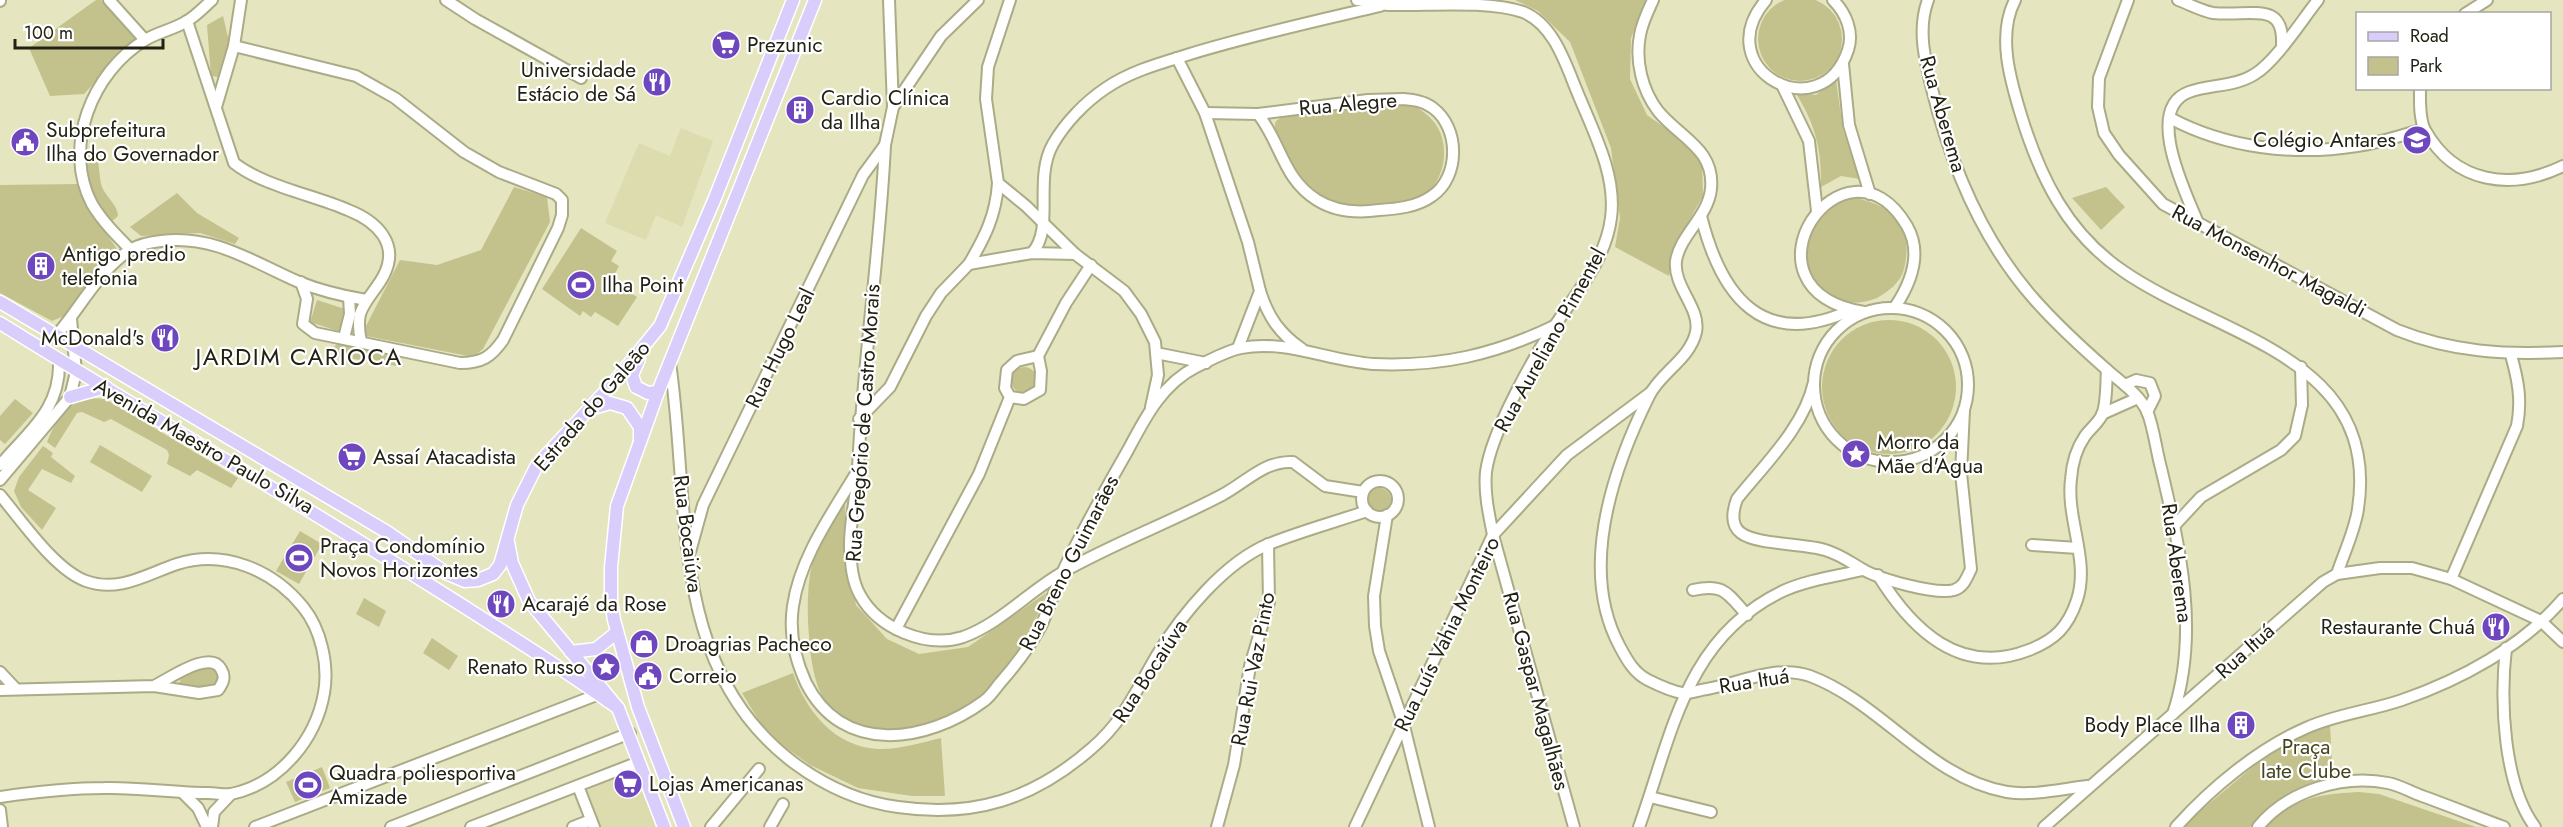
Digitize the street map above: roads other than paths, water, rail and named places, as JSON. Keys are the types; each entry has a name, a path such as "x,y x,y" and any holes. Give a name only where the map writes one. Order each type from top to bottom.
{"main road":[{"name":"Estrada do Galeão","path":"664,827 630,733 618,708 529,601 512,563 508,541 517,505 537,465 591,408 660,326 794,0"},
{"name":"Estrada do Galeão","path":"684,827 638,706 616,633 611,600 617,506 658,392 811,14 814,0"},
{"name":"Avenida Maestro Paulo Silva","path":"0,302 55,337 387,532 446,573 465,581 478,580 493,574 500,565 508,541"},
{"name":"Avenida Maestro Paulo Silva","path":"0,323 76,372 106,387 324,517 618,708"},
{"path":"652,338 634,368 633,381 640,391 658,392"},
{"path":"70,397 106,387"},
{"path":"591,408 610,403 627,408 640,427 640,445"},
{"path":"324,517 370,539 377,540 387,532"},
{"path":"571,652 596,649 616,633"}],"street":[{"path":"110,0 145,39"},
{"path":"131,250 93,205 84,184 80,154 84,116 95,92 122,60 145,39 187,21 212,0"},
{"path":"216,107 234,46 241,0"},
{"path":"446,0 475,19 581,78"},
{"name":"Rua Gregório de Castro Morais","path":"889,0 893,107 885,145 859,419 858,470 850,545 853,574 860,595 876,617 896,629 918,637 939,640 962,638 1063,572 1111,546 1215,498 1270,464 1293,462 1325,486 1363,492 1372,482 1380,480 1392,486 1396,492 1396,506 1386,516 1374,596 1375,626 1379,651 1403,722 1429,827"},
{"path":"893,107 940,36 978,0"},
{"path":"859,419 890,387 926,316 941,293 969,264 989,230 996,204 998,183 986,99 988,67 1010,0"},
{"name":"Rua Aureliano Pimentel","path":"1357,0 1501,6 1525,13 1545,28 1564,60 1607,166 1611,217 1602,252 1554,326 1516,395 1491,449 1486,473 1487,501 1493,535"},
{"path":"1653,0 1640,31 1638,55 1642,79 1658,111 1697,146 1707,160 1712,177 1711,194 1676,260 1681,288 1696,320 1696,333 1687,351 1650,393 1620,465 1608,510 1602,552 1604,599 1615,638 1630,665 1643,677 1685,693"},
{"path":"1766,0 1755,13 1750,26 1749,45 1761,71 1783,87 1809,141 1817,211"},
{"name":"Rua Aberema","path":"1928,0 1922,31 1925,59 1952,161 1975,212 2004,261 2034,299 2125,385 2138,398 2147,412 2174,526 2187,623 2186,663 2174,714"},
{"path":"2015,0 2005,29 2016,98 2034,158 2067,218 2091,245 2121,270 2165,297 2268,345 2301,367 2327,389 2343,410 2362,477 2358,512 2337,574"},
{"name":"Rua Monsenhor Magaldi","path":"2127,0 2099,78 2098,107 2104,133 2119,155 2163,204 2397,330 2452,348 2511,355 2563,352"},
{"path":"2178,0 2212,13 2226,12 2265,2 2278,9 2283,23 2282,44"},
{"path":"2198,223 2173,159 2168,135 2170,118 2186,93 2238,82 2255,74 2269,63 2318,0"},
{"path":"2468,12 2487,0"},
{"path":"1032,253 1039,245 1043,223 1044,165 1053,144 1075,114 1106,88 1148,66 1378,2"},
{"path":"1783,87 1806,89 1823,84 1843,64 1850,46 1850,34 1846,18 1837,2"},
{"path":"187,21 234,163 242,169 370,220 382,231 389,258 385,275 355,314 344,338"},
{"path":"234,46 356,76 395,98 464,152 499,172 551,191 562,200 562,215 558,228 503,339 493,354 484,360 460,363 315,333 303,324 307,299 301,282"},
{"name":"Rua Breno Guimarães","path":"1177,58 1205,113 1248,242 1265,308 1283,336 1304,351"},
{"path":"1843,64 1849,125 1870,194"},
{"path":"891,80 897,86 909,84"},
{"path":"2420,90 2424,129 2460,168 2484,179 2513,182 2548,173 2563,166"},
{"name":"Rua Alegre","path":"1205,113 1258,114 1368,100 1422,101 1434,108 1444,119 1451,135 1451,170 1441,188 1420,203 1376,211 1344,211 1316,200 1288,172 1269,128 1258,114"},
{"path":"2170,118 2198,133 2252,146 2302,151 2358,146 2424,129"},
{"name":"Rua Hugo Leal","path":"688,557 703,505 863,175 885,145"},
{"path":"863,175 871,173 883,179"},
{"path":"998,183 1026,206 1075,254 1124,291 1141,314 1155,342 1158,375 1151,407"},
{"path":"1864,312 1844,323 1828,340 1818,360 1810,400 1800,418 1737,499 1733,509 1734,523 1739,532 1753,539 1808,545 1828,550 1863,570 1878,575 1932,591 1955,590 1965,582 1971,569 1971,544 1961,473 1968,381 1962,354 1946,330 1923,314 1895,307 1864,312 1851,310 1833,305 1818,294 1807,279 1801,262 1801,243 1806,226 1817,211 1832,198 1851,192 1870,194 1885,200 1900,214 1910,231 1915,250 1914,270 1907,289 1895,307"},
{"path":"1701,216 1718,270 1728,288 1746,306 1774,320 1806,324 1826,321 1851,310"},
{"path":"55,337 97,285 131,250 161,241 200,240 224,247 324,291 366,300"},
{"path":"969,264 1032,253 1075,254"},
{"path":"1010,397 1024,399 1040,390 1041,371 1038,356 1066,303 1091,265"},
{"path":"307,299 324,291"},
{"path":"1238,348 1260,291"},
{"path":"349,297 362,341"},
{"path":"0,480 70,397 76,372 71,319"},
{"name":"Rua Breno Guimarães","path":"858,470 805,564 793,606 793,641 801,671 812,693 834,718 855,729 881,736 915,734 937,727 985,700 1017,664 1041,624 1063,572 1151,407 1174,382 1238,348 1261,346 1304,351 1349,361 1424,364 1479,356 1518,343 1554,326"},
{"path":"1156,353 1206,363"},
{"path":"2451,579 2517,426 2521,408 2520,385 2511,355"},
{"path":"1010,397 1005,388 1007,370 1017,362 1038,356"},
{"path":"0,465 50,406 58,384 59,360"},
{"name":"Rua Bocaiúva","path":"670,363 688,557 705,640 718,673 735,702 752,724 788,758 845,794 884,805 929,812 963,811 1025,793 1054,778 1112,730 1158,653 1195,604 1221,575 1268,544 1367,512"},
{"path":"2174,526 2201,497 2281,450 2295,436 2302,405 2301,367"},
{"path":"2102,414 2107,370"},
{"name":"Rua Aberema","path":"2125,385 2136,380 2150,383 2155,396 2147,412"},
{"path":"1814,382 1817,404 1825,424 1839,442 1857,454 1877,461 1899,462 1921,456 1939,445 1954,429 1964,410"},
{"name":"Rua Luís Vahia Monteiro","path":"1355,827 1493,535 1567,455 1650,393"},
{"path":"896,629 979,474 1010,397"},
{"path":"1878,575 1891,597 1914,623 1941,645 1961,655 1988,658 2019,654 2039,646 2061,632 2078,600 2081,564 2070,481 2075,456 2084,438 2102,414 2138,398"},
{"path":"1363,492 1363,506 1367,512 1373,516 1386,516"},
{"path":"0,495 67,571 86,581 101,585 132,582 180,563 213,559 256,569 275,580 304,609 316,631 324,657 325,685 320,716 306,741 276,772 231,794 214,812 212,827"},
{"path":"682,506 695,510 703,505"},
{"name":"Rua Gaspar Magalhães","path":"1493,535 1574,827"},
{"name":"Rua Rui Vaz Pinto","path":"1217,827 1234,765 1250,666 1269,602 1268,544"},
{"path":"2032,545 2078,548"},
{"name":"Rua Ituá","path":"1685,693 1786,672 1809,676 1867,709 1930,756 1974,784 2010,793 2087,786 2174,714 2324,582 2337,574 2380,568 2412,568 2451,579 2541,621 2563,642"},
{"path":"1640,827 1685,693 1697,668 1717,640 1747,615 1784,591 1863,570"},
{"path":"1693,590 1716,586 1724,590 1747,615"},
{"path":"2176,827 2243,767 2304,728 2334,716 2401,701 2458,678 2506,648 2541,621 2563,599"},
{"path":"2506,648 2505,718 2511,761 2522,803 2535,827"},
{"path":"0,690 154,686 212,693 221,687 223,674 220,666 213,661 198,663 154,686"},
{"path":"0,672 15,688"},
{"path":"255,827 599,694"},
{"path":"391,827 630,733"},
{"path":"471,827 639,762"},
{"path":"711,827 759,769"},
{"path":"2258,827 2276,808 2294,798 2312,790 2345,782 2388,783 2504,827"},
{"path":"573,827 593,824 578,786"},
{"path":"2044,827 2087,786"},
{"path":"0,797 47,790 106,787 231,794"},
{"path":"183,793 198,808 207,827"},
{"path":"1650,797 1711,812"},
{"path":"770,827 783,804"},
{"path":"0,810 2,827"},
{"name":"Rua Gaspar Magalhães","path":"1565,827 1569,813"}],"place":[{"name":"Prezunic","path":"726,45"},
{"name":"Universidade Estácio de Sá","path":"657,82"},
{"name":"Cardio Clínica da Ilha","path":"800,110"},
{"name":"Colégio Antares","path":"2417,140"},
{"name":"Subprefeitura Ilha do Governador","path":"25,142"},
{"name":"Antigo predio telefonia","path":"41,266"},
{"name":"Ilha Point","path":"581,285"},
{"name":"McDonald's","path":"165,338"},
{"name":"Morro da Mãe d'Água","path":"1856,454"},
{"name":"Assaí Atacadista","path":"352,457"},
{"name":"Praça Condomínio Novos Horizontes","path":"299,558"},
{"name":"Acarajé da Rose","path":"501,604"},
{"name":"Restaurante Chuá","path":"2496,627"},
{"name":"Droagrias Pacheco","path":"644,644"},
{"name":"Renato Russo","path":"606,667"},
{"name":"Correio","path":"648,676"},
{"name":"Body Place Ilha","path":"2241,725"},
{"name":"Lojas Americanas","path":"628,784"},
{"name":"Quadra poliesportiva Amizade","path":"308,785"}],"district":[{"name":"JARDIM CARIOCA","path":"299,356"}],"park label":[{"name":"Praça Iate Clube","path":"2306,759"}]}
